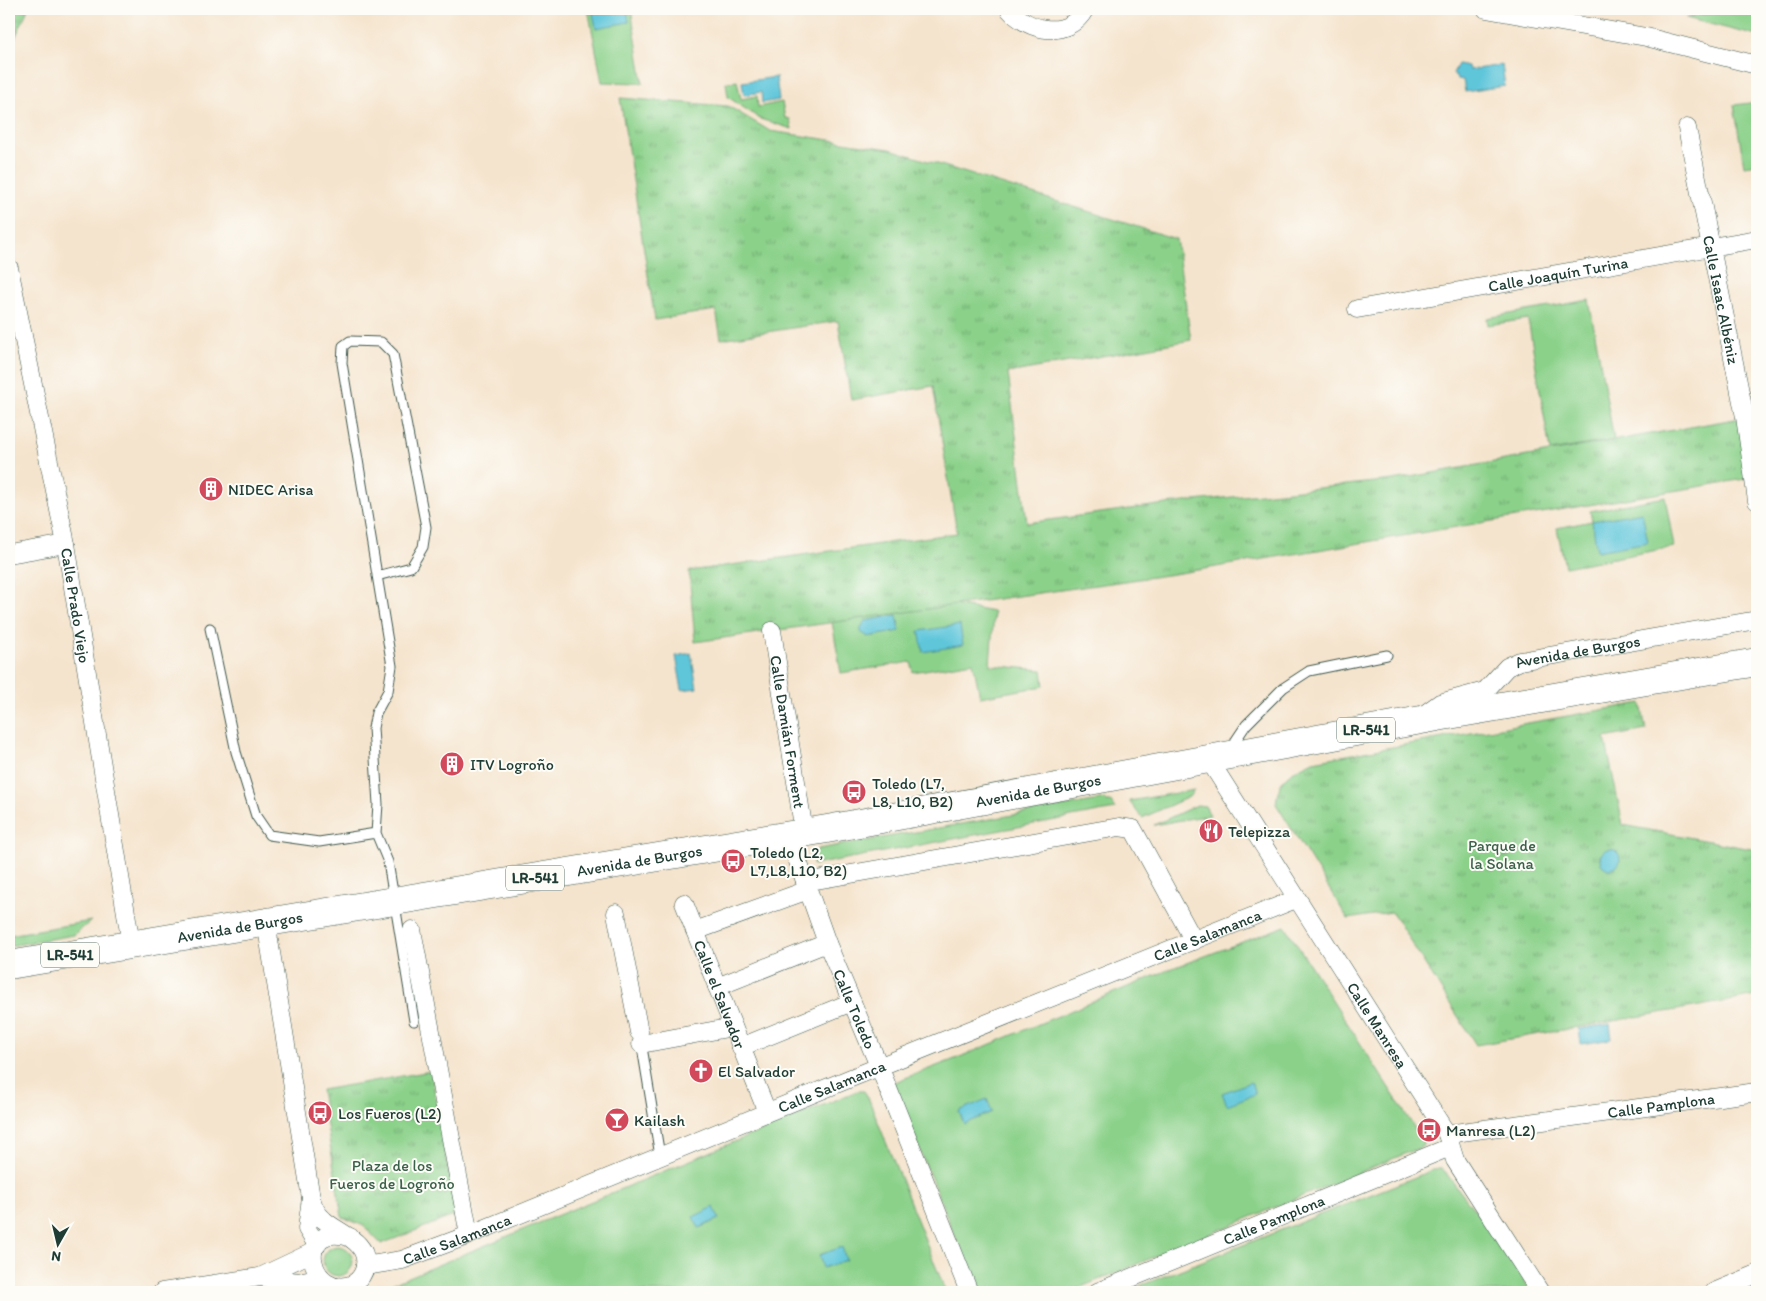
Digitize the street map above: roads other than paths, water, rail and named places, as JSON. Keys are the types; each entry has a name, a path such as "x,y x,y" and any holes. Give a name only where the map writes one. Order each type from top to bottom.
{"main road":[{"name":"Avenida de Burgos","path":"9,966 130,944 796,834 1415,721 1757,662"}],"street":[{"path":"1010,9 1018,19 1030,27 1044,30 1059,28 1072,22 1084,9"},
{"path":"1486,9 1646,37 1757,64"},
{"name":"Calle Isaac Albéniz","path":"1688,128 1744,417 1757,501"},
{"name":"Calle Joaquín Turina","path":"1357,309 1757,239"},
{"name":"Calle Prado Viejo","path":"9,268 66,544 130,944"},
{"path":"9,554 66,544"},
{"name":"Avenida de Burgos","path":"1415,721 1440,703 1484,691 1507,667 1520,661 1757,620"},
{"name":"Calle Damián Forment","path":"772,631 796,834"},
{"name":"Calle Manresa","path":"1209,760 1448,1141 1455,1160 1540,1292"},
{"path":"695,931 806,886 1119,827 1133,829 1194,941"},
{"name":"Calle Toledo","path":"796,834 806,886 827,943 880,1066 969,1292"},
{"name":"Calle Salamanca","path":"364,1270 402,1260 469,1235 880,1066 1296,899"},
{"name":"Calle el Salvador","path":"684,902 767,1112"},
{"path":"616,913 640,1038 733,1028"},
{"path":"266,922 310,1198 323,1220 350,1237 362,1249 368,1292"},
{"path":"412,930 469,1235"},
{"path":"717,987 827,943"},
{"path":"741,1047 852,1002"},
{"name":"Calle Pamplona","path":"1097,1292 1448,1141 1757,1092"},
{"path":"310,1198 307,1229 315,1249 311,1261 334,1288"},
{"path":"260,1277 315,1249 332,1236 350,1237"},
{"path":"162,1292 260,1277 334,1288 358,1281 364,1270"},
{"path":"1714,1292 1757,1274"}],"lane":[{"path":"377,576 411,566 423,547 426,527 393,354 381,342 350,340 343,346 342,363 377,576 392,666 388,691 376,713 373,728 378,804 376,833 388,862 414,1021"},
{"path":"210,628 236,752 256,816 268,835 319,842 376,833"},
{"path":"1235,755 1236,740 1246,725 1283,688 1310,671 1387,655"},
{"path":"640,1038 660,1156"}],"water":[{"path":"592,9 627,9 629,22 596,28"},
{"path":"1458,64 1468,66 1469,70 1502,65 1505,86 1465,92 1463,80 1458,79 1453,73"},
{"path":"776,77 779,100 762,103 761,92 744,95 742,82"},
{"path":"1642,512 1648,542 1597,551 1592,521"},
{"path":"897,615 900,631 868,637 861,632 865,621"},
{"path":"960,625 963,645 923,652 919,631"},
{"path":"691,653 697,688 682,690 676,656"},
{"path":"1610,849 1617,852 1620,859 1617,866 1610,869 1603,866 1600,859 1603,852"},
{"path":"1610,1024 1612,1039 1581,1044 1579,1029"},
{"path":"1251,1082 1255,1094 1227,1105 1222,1093"},
{"path":"987,1099 992,1112 964,1124 959,1111"},
{"path":"714,1207 719,1219 699,1228 693,1217"},
{"path":"842,1247 846,1260 823,1268 819,1255"}],"place":[{"name":"NIDEC Arisa","path":"211,489"},
{"name":"ITV Logroño","path":"452,764"},
{"name":"Toledo (L7, L8, L10, B2)","path":"854,792"},
{"name":"Telepizza","path":"1211,831"},
{"name":"Toledo (L2, L7,L8,L10, B2)","path":"733,861"},
{"name":"El Salvador","path":"701,1071"},
{"name":"Los Fueros (L2)","path":"320,1113"},
{"name":"Kailash","path":"617,1120"},
{"name":"Manresa (L2)","path":"1429,1130"}],"park label":[{"name":"Parque de la Solana","path":"1502,854"},
{"name":"Plaza de los Fueros de Logroño","path":"392,1174"}]}
